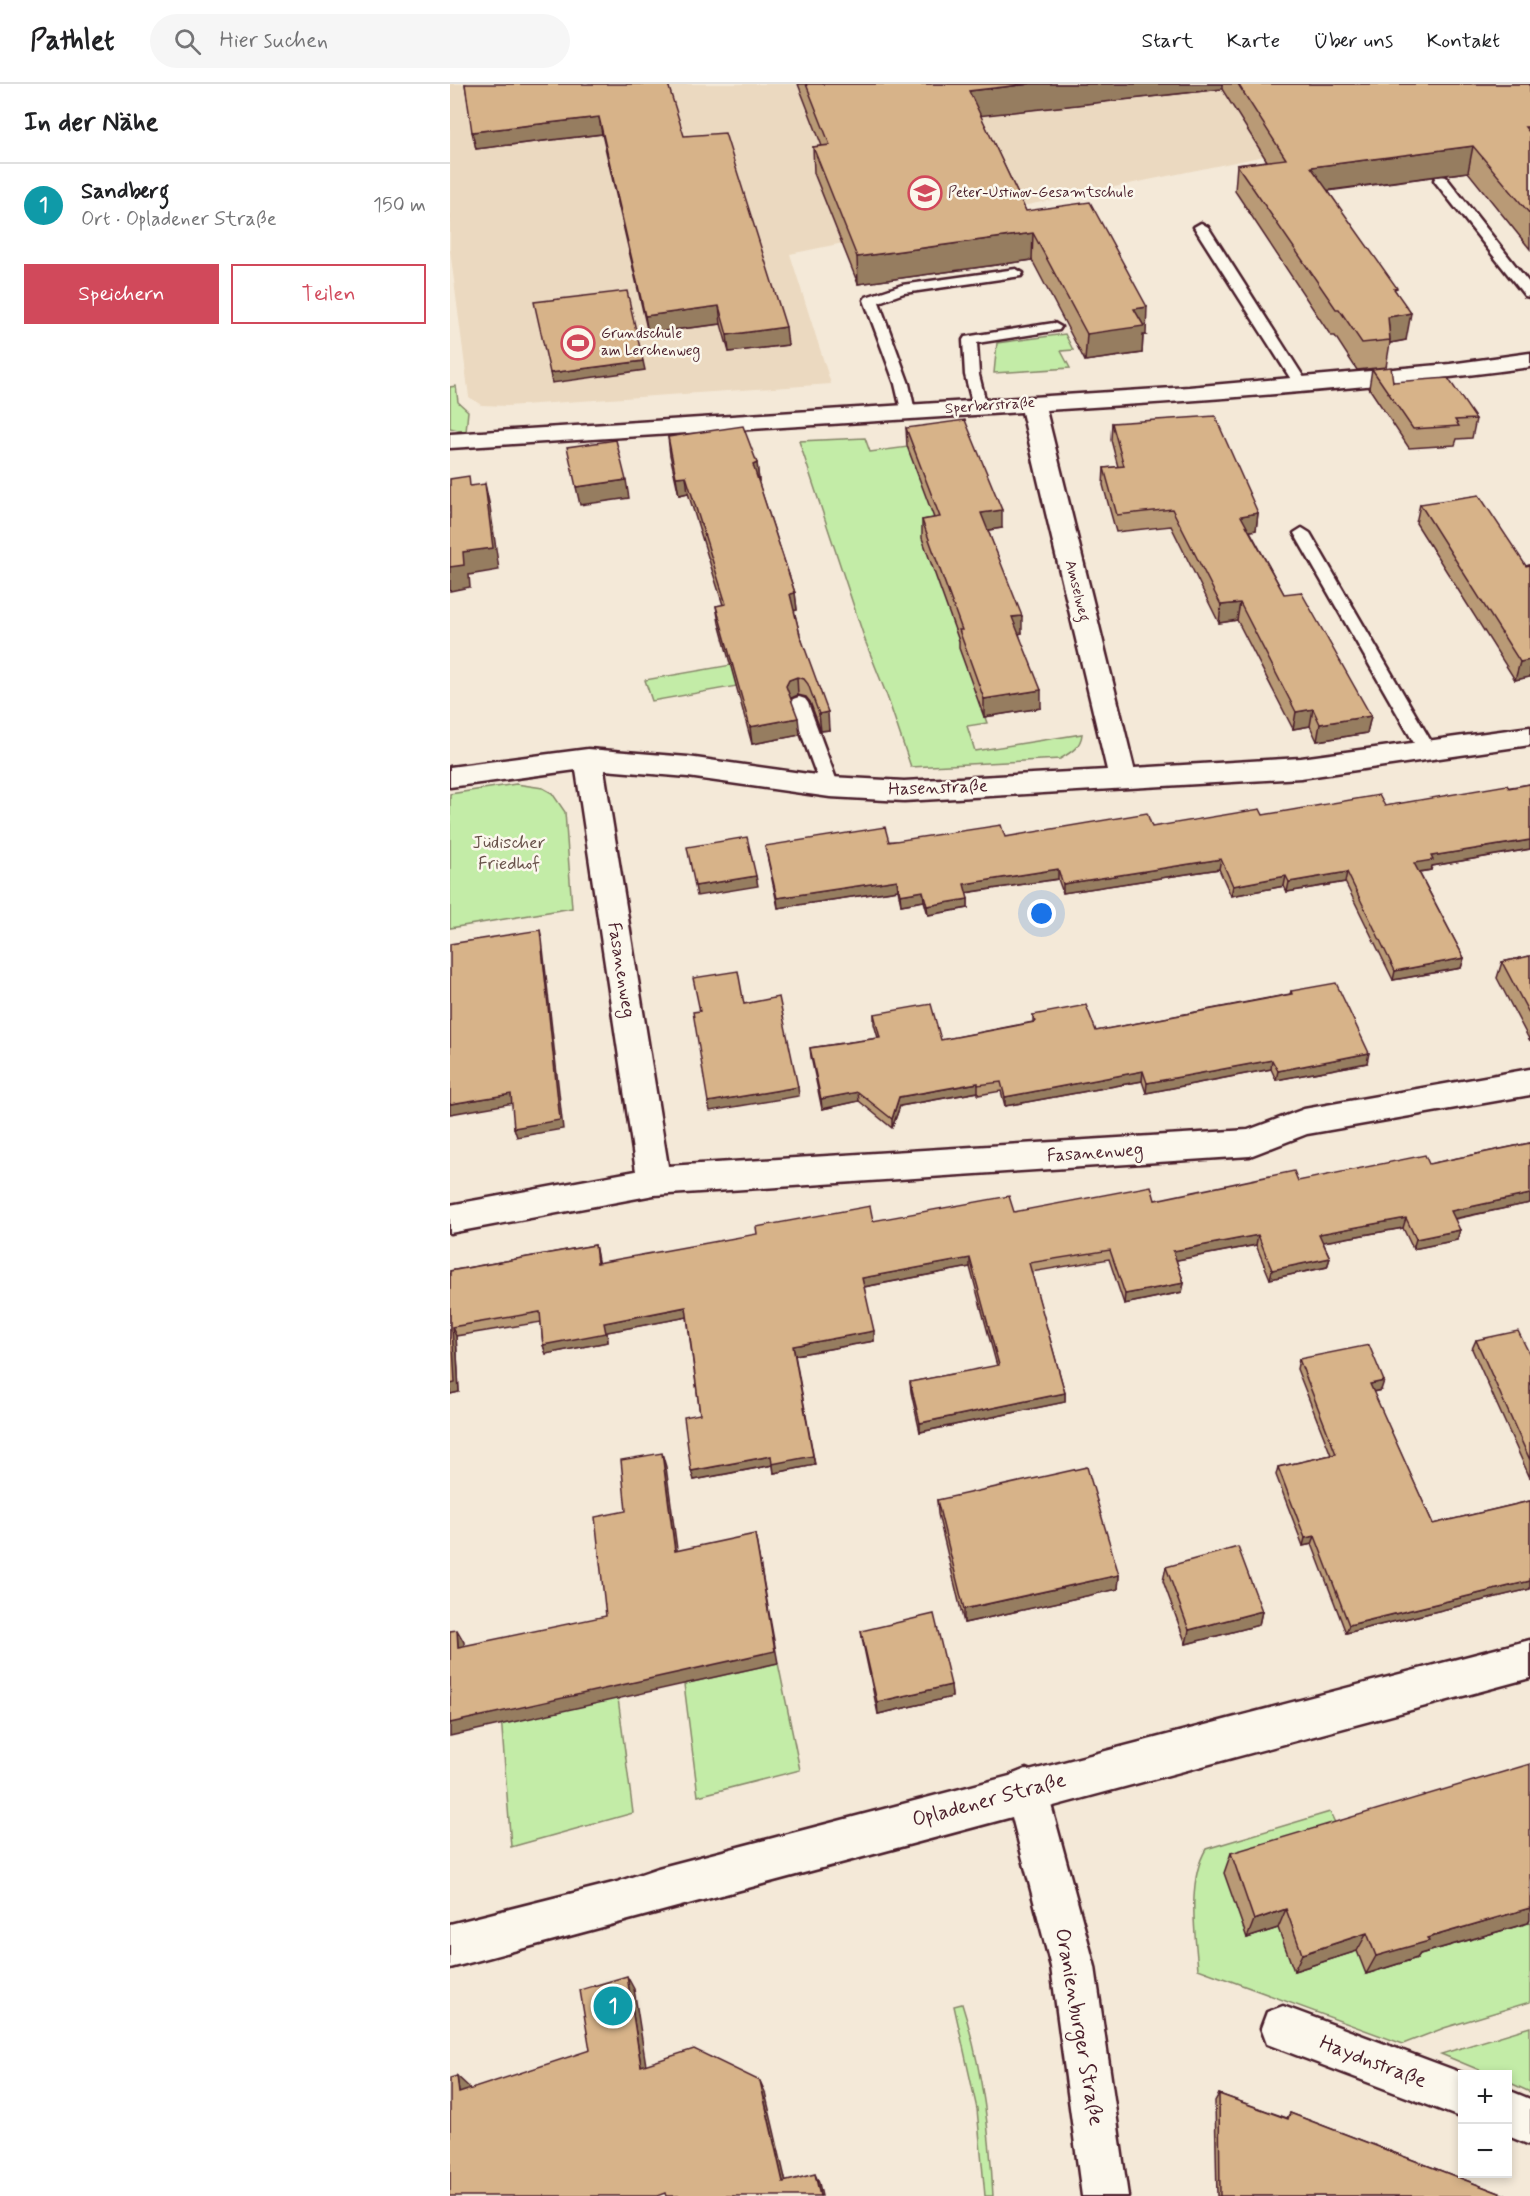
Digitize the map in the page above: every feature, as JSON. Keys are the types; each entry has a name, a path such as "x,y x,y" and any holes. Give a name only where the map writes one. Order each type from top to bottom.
{"street":[{"name":"Sperberstraße","path":"450,441 1189,394 1450,371 1530,360"},
{"name":"Amselweg","path":"1032,403 1123,779"},
{"name":"Hasenstraße","path":"450,777 588,759 688,767 831,787 904,791 1301,768 1530,736"},
{"name":"Fasanenweg","path":"588,759 654,1181"},
{"name":"Fasanenweg","path":"450,1219 654,1181 1250,1143 1304,1122 1530,1082"},
{"name":"Opladener Straße","path":"450,1946 617,1904 658,1889 1026,1790 1530,1659"},
{"name":"Oranienburger Straße","path":"1026,1790 1073,1966 1105,2196"},
{"name":"Haydnstraße","path":"1283,2028 1458,2094"},
{"path":"1512,2115 1530,2122"}],"lane":[{"path":"1441,180 1530,293"},
{"path":"1201,227 1301,384"},
{"path":"907,411 902,384 871,300 902,289 1016,273"},
{"path":"979,407 972,375 970,340 1054,327"},
{"path":"1302,533 1427,750"},
{"path":"799,703 831,787"}],"shaded area":[{"path":"450,84 1530,84 1530,113 1381,132 790,254 831,384 507,406 481,405 469,397 450,250"}],"green space":[{"path":"1065,334 1073,350 1061,351 1070,368 994,373 997,343"},
{"path":"456,386 458,402 468,411 466,432 450,428 450,387"},
{"path":"865,438 870,452 908,447 976,613 960,648 987,723 967,726 975,751 1082,734 1077,746 1060,759 911,767 866,643 799,441"},
{"path":"731,665 737,686 652,701 645,680"},
{"name":"Jüdischer Friedhof","path":"516,784 543,788 552,793 565,812 572,908 450,928 450,794"},
{"path":"778,1663 800,1770 698,1796 684,1684"},
{"path":"618,1698 633,1813 511,1847 501,1716"},
{"path":"1330,1812 1342,1838 1278,1928 1407,1932 1530,1895 1530,2002 1444,2028 1403,2044 1198,1969 1194,1892 1196,1876 1206,1849"},
{"path":"962,2004 975,2051 984,2099 993,2196 985,2196 977,2109 954,2006"},
{"path":"1530,2027 1530,2092 1512,2084 1512,2070 1479,2070 1441,2054"}],"building":[{"path":"465,84 668,84 684,136 725,133 786,327 727,335 719,306 645,316 599,117 472,132"},
{"path":"806,84 1030,84 969,91 1026,211 1090,202 1147,307 1134,309 1144,326 1087,334 1033,233 857,257 813,147 830,145"},
{"path":"1238,84 1530,84 1530,127 1525,127 1530,133 1530,214 1473,146 1311,167 1397,288 1394,289 1411,313 1388,317 1390,340 1362,343 1237,165 1286,159"},
{"name":"Grundschule am Lerchenweg","path":"627,291 643,361 550,373 534,302"},
{"path":"1391,367 1393,382 1448,378 1476,419 1455,420 1459,426 1413,429 1372,369"},
{"path":"1215,416 1258,513 1241,516 1284,594 1301,592 1371,716 1320,724 1313,709 1296,712 1240,603 1221,605 1172,509 1117,515 1104,468 1124,466 1112,423"},
{"path":"965,420 1002,510 981,513 1022,616 1012,617 1041,690 984,699 922,520 940,517 906,428"},
{"path":"743,426 757,463 753,465 795,593 790,594 800,635 828,712 819,714 808,684 804,679 797,677 789,680 786,686 798,718 750,727 716,606 726,604 686,476 676,477 668,437"},
{"path":"616,440 626,480 576,487 567,447"},
{"path":"469,476 470,486 485,484 493,548 463,552 464,565 450,567 450,479"},
{"path":"1479,495 1526,566 1530,565 1530,660 1520,662 1420,504"},
{"path":"1530,784 1530,840 1431,856 1433,860 1414,863 1464,958 1395,971 1347,872 1289,882 1286,876 1233,886 1221,859 1063,884 1058,869 964,884 968,899 927,906 923,891 900,895 897,880 777,898 765,846 885,827 889,842 1001,825 1005,837 1147,813 1152,827 1260,809 1263,815 1379,795 1385,806 1507,785 1509,788"},
{"path":"747,837 756,876 695,886 687,847"},
{"path":"540,930 560,1120 514,1128 511,1094 450,1104 450,944"},
{"path":"1530,956 1530,1015 1502,962"},
{"path":"738,971 744,1004 779,997 798,1087 708,1102 693,1012 700,1011 693,978"},
{"path":"1336,983 1369,1053 1278,1071 1272,1060 1147,1083 1143,1071 1005,1097 1001,1082 978,1085 978,1083 899,1097 892,1119 858,1092 821,1099 810,1048 880,1038 874,1014 931,1004 941,1040 1035,1022 1033,1015 1086,1005 1096,1031 1292,994 1291,991"},
{"path":"1530,1143 1530,1194 1451,1211 1460,1230 1416,1239 1406,1218 1319,1234 1330,1258 1272,1270 1258,1235 1173,1251 1184,1283 1125,1294 1110,1250 1029,1263 1065,1393 920,1423 910,1382 999,1365 970,1258 862,1278 874,1331 793,1346 813,1456 772,1464 771,1456 691,1471 684,1417 700,1414 686,1307 604,1323 606,1333 543,1345 540,1312 452,1327 455,1383 450,1384 450,1271 595,1245 597,1263 757,1234 756,1227 870,1206 873,1221 1009,1196 1014,1212 1151,1186 1155,1200 1294,1171 1298,1181 1425,1155 1429,1164"},
{"path":"1518,1331 1530,1355 1530,1460 1476,1340"},
{"path":"1369,1345 1384,1381 1370,1384 1433,1524 1530,1501 1530,1581 1349,1625 1315,1536 1305,1538 1278,1467 1336,1454 1299,1359"},
{"path":"662,1453 675,1551 755,1534 775,1651 450,1723 450,1631 457,1630 458,1647 606,1616 595,1517 626,1511 621,1460"},
{"path":"1087,1467 1119,1575 964,1609 937,1500"},
{"path":"1238,1547 1262,1611 1189,1630 1166,1567"},
{"path":"934,1614 951,1685 877,1702 861,1631"},
{"path":"1530,1764 1530,1908 1427,1938 1429,1941 1376,1956 1367,1933 1302,1954 1286,1909 1254,1920 1231,1853"},
{"path":"627,1976 641,2066 694,2049 760,2081 783,2182 815,2174 820,2196 666,2196 665,2193 657,2196 450,2196 450,2078 457,2076 459,2093 590,2050 580,1990"},
{"path":"1219,2094 1288,2119 1290,2113 1507,2196 1220,2196"}],"place":[{"name":"Peter-Ustinov-Gesamtschule","path":"925,193"},
{"name":"Grundschule am Lerchenweg","path":"578,343"},
{"name":"Sandberg","path":"613,2006"}]}
